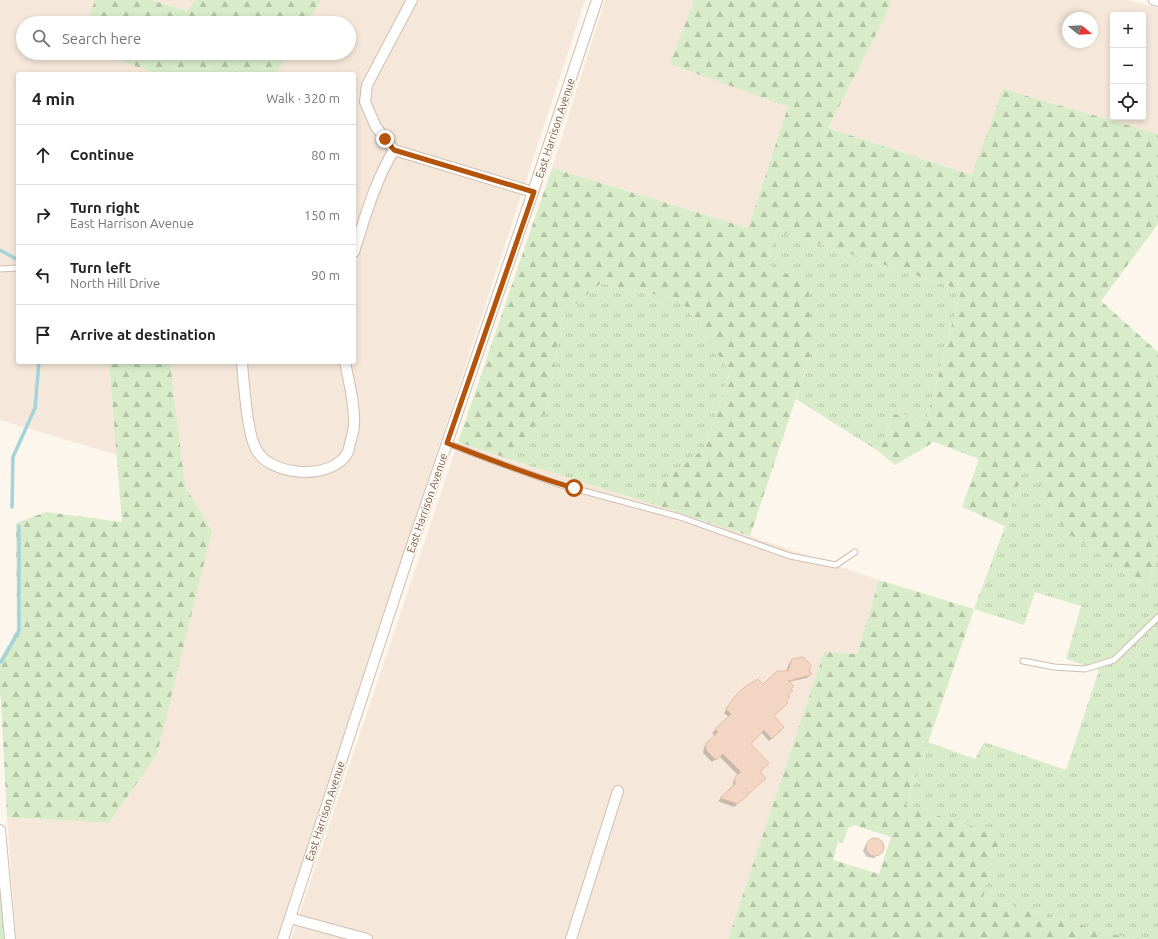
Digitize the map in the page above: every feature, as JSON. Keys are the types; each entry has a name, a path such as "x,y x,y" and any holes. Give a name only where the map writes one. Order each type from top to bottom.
{"street":[{"path":"412,0 367,85 365,102 376,128 394,150 534,192"},
{"name":"East Harrison Avenue","path":"283,939 408,557 534,192 597,0"},
{"path":"1154,0 1158,1"},
{"path":"356,246 379,180 394,150"},
{"path":"242,364 249,427 256,449 260,456 275,466 304,473 327,468 341,461 348,452 354,426 354,404 345,364"},
{"path":"571,939 618,791"},
{"path":"0,830 10,939"},
{"path":"290,918 367,939"}],"lane":[{"path":"0,269 16,268"},
{"path":"447,443 558,484 680,517 790,556 836,565 855,552"},
{"path":"1024,661 1054,667 1085,669 1114,660 1158,617"}],"shaded area":[{"path":"0,0 95,0 89,16 16,16 16,60 118,60 152,72 16,72 16,364 109,364 117,455 0,420"},
{"path":"151,0 195,0 187,11"},
{"path":"321,0 585,0 278,939 16,939 7,817 109,823 212,531 185,486 170,364 356,364 356,72 277,72 285,60 356,60 356,16 311,16"},
{"path":"605,0 694,0 671,64 788,107 748,228 552,168"},
{"path":"891,0 1127,0 1158,8 1158,134 1003,89 973,175 828,128 885,17"},
{"path":"458,442 750,536 879,580 857,654 824,652 728,939 291,939"}],"green space":[{"path":"95,0 151,0 187,11 195,0 321,0 311,16 89,16"},
{"path":"694,0 891,0 885,17 828,128 972,175 1003,89 1158,134 1158,224 1101,301 1158,352 1158,556 1147,586 1065,531 1027,459 1005,526 962,507 979,459 934,442 895,465 878,451 894,414 927,418 961,290 777,230 767,264 808,284 813,347 750,536 655,505 661,483 705,448 730,372 681,300 601,283 563,315 546,412 506,458 458,442 552,168 748,228 788,107 670,64"},
{"path":"118,60 285,60 277,72 152,72"},
{"path":"777,230 961,290 927,418 894,414 878,451 796,399 813,347 767,264"},
{"path":"601,283 681,300 730,371 705,448 661,483 655,505 506,458 546,412 563,315"},
{"path":"109,364 170,364 185,486 212,531 157,754 109,823 7,817 0,694 0,659 17,630 16,523 46,512 122,522"},
{"path":"1027,459 1065,531 1147,586 1158,556 1158,939 1130,939 983,897 906,806 928,742 975,759 984,742 1066,770 1099,670 1066,659 1081,606 1035,592 1024,625 974,609 1005,526"},
{"path":"879,580 974,609 906,806 1001,835 983,897 1130,939 728,939 824,652 857,654","holes":["854,825 891,837 879,874 833,860 838,842 843,843 848,828"]},
{"path":"0,883 4,939 0,939"}],"building":[{"path":"803,657 811,665 809,672 811,672 811,675 788,681 794,686 791,689 793,691 788,695 790,697 786,701 788,703 774,716 784,727 772,739 764,730 751,744 769,763 760,772 766,778 738,804 720,798 735,784 735,777 741,772 723,754 716,760 706,750 706,743 718,732 715,729 731,714 726,709 735,696 746,686 758,679 763,684 777,671 788,671 792,659"},
{"path":"875,838 881,841 884,847 881,853 875,856 869,853 866,847 869,841"}],"waterway":[{"path":"0,250 16,259"},
{"path":"12,507 13,457 35,408 39,364"},
{"path":"1,662 19,631 19,526"}],"route":[{"path":"385,139 394,150 534,192 447,443 558,484 574,488"}]}
